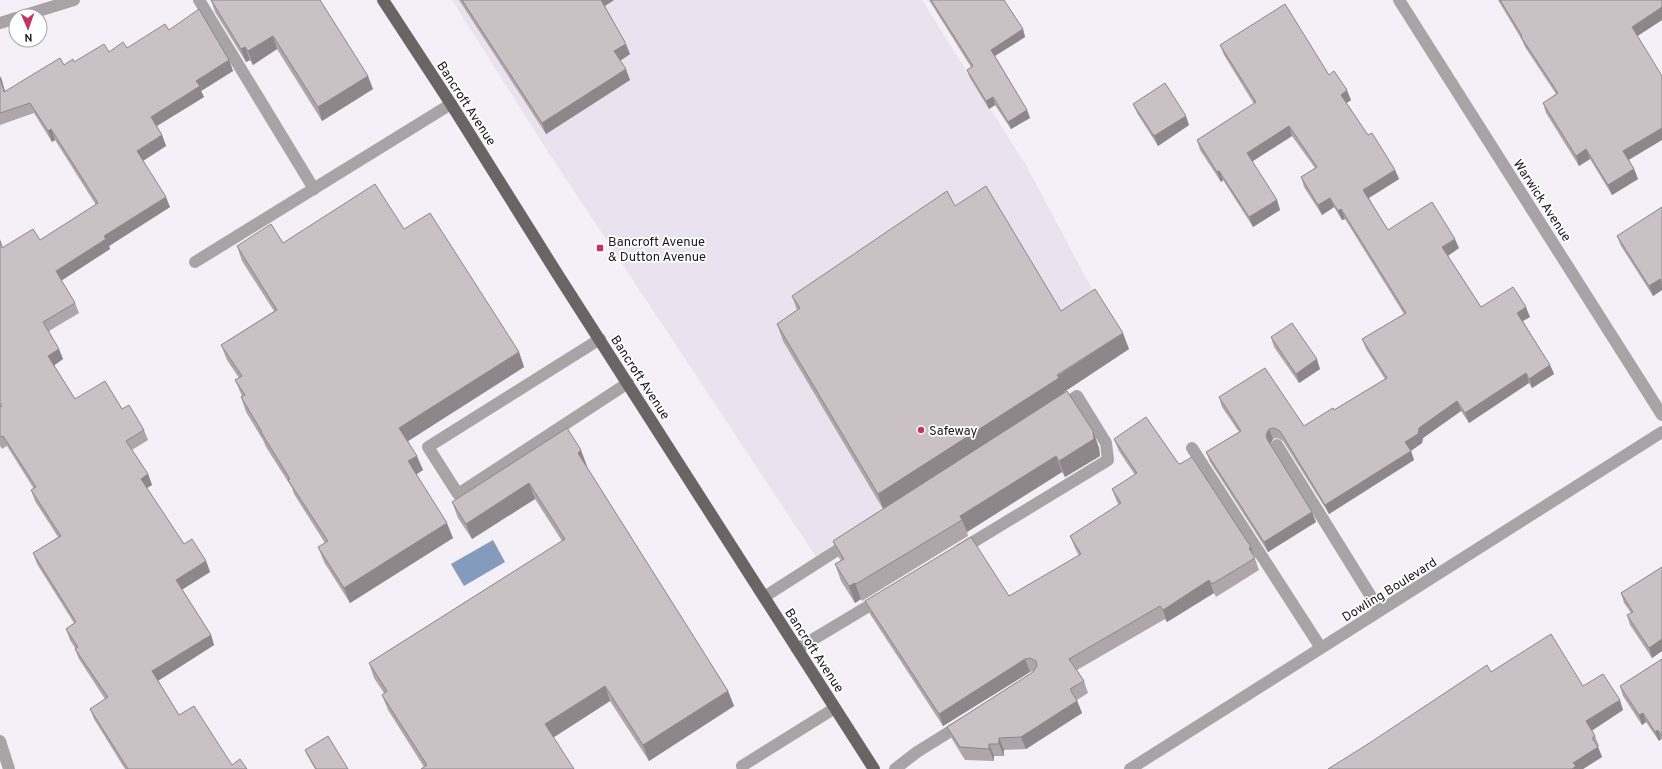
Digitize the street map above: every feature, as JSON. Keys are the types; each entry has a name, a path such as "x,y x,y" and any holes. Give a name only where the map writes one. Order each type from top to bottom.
{"main road":[{"name":"Bancroft Avenue","path":"383,0 451,104 874,769"}],"street":[{"path":"48,8 74,0"},
{"path":"199,0 314,189"},
{"name":"Warwick Avenue","path":"1399,0 1662,415"},
{"path":"195,262 451,104"},
{"path":"600,339 428,447 458,494 628,384"},
{"path":"953,555 1108,460 1106,443 1077,396 1050,413"},
{"name":"Dowling Boulevard","path":"1130,769 1662,432"},
{"path":"1277,445 1380,611"},
{"path":"1192,448 1322,648"},
{"path":"764,597 857,537"},
{"path":"798,650 892,592"},
{"path":"744,769 742,766 835,708"},
{"path":"895,769 917,752 969,720"},
{"path":"0,741 10,769"}],"shaded area":[{"path":"452,0 922,0 1027,167 1101,306 1129,349 883,510 816,557 541,141"}],"water":[{"path":"493,540 505,562 464,586 451,564"}],"building":[{"path":"211,0 320,0 368,76 318,107 273,36 248,51 245,47 241,49"},
{"path":"462,0 601,0 626,44 614,51 626,69 542,123"},
{"path":"931,0 1004,0 1023,29 991,50 1027,110 1008,122 993,97 986,101 967,70 973,66"},
{"path":"1500,0 1662,0 1662,7 1632,27 1662,76 1662,128 1623,151 1634,169 1608,185 1586,149 1576,156 1543,103 1558,93 1521,37 1522,36"},
{"path":"1285,4 1329,75 1334,71 1347,90 1341,95 1368,135 1372,133 1395,170 1363,190 1388,230 1432,202 1455,239 1442,247 1481,307 1513,287 1526,307 1517,313 1550,365 1529,379 1526,373 1465,413 1457,401 1419,428 1418,434 1405,442 1411,451 1325,505 1280,431 1274,428 1269,429 1266,435 1267,439 1312,512 1264,542 1206,452 1241,431 1219,397 1265,368 1304,426 1387,378 1362,339 1406,313 1341,209 1338,211 1330,198 1318,205 1301,177 1317,167 1289,126 1247,153 1277,200 1249,217 1219,171 1217,172 1197,140 1256,102 1220,45"},
{"path":"199,9 229,60 196,81 200,86 151,117 162,135 137,151 166,197 104,236 106,239 56,271 75,303 43,322 59,349 48,356 75,399 105,381 122,409 129,405 144,430 126,441 148,474 141,479 184,544 192,539 206,561 176,580 211,635 152,671 179,715 194,706 232,765 240,759 247,769 128,769 90,709 108,697 75,649 78,647 66,629 76,622 33,553 61,536 31,490 36,487 3,436 0,437 0,407 2,406 0,403 0,241 2,248 33,229 40,240 98,203 51,129 48,131 30,103 0,113 0,77 4,92 60,58 64,65 73,59 74,62 104,44 109,52 123,42 127,48 165,24 169,30"},
{"path":"1165,83 1186,116 1154,136 1133,104"},
{"path":"375,184 404,229 430,213 519,352 399,428 417,456 408,461 447,523 344,588 318,547 328,541 288,480 290,479 241,397 245,395 235,380 242,376 221,345 277,310 237,246 271,224 283,243"},
{"name":"Safeway","path":"986,186 1061,311 1095,289 1123,333 1057,375 1059,378 878,494 777,324 800,308 792,296 947,191 955,206"},
{"path":"1662,207 1662,283 1660,279 1649,286 1617,236"},
{"path":"1292,323 1317,359 1296,374 1271,337"},
{"path":"1067,391 1093,431 1094,439 1059,461 1056,456 960,516 962,520 856,584 855,583 849,586 835,564 844,559 833,541"},
{"path":"1146,417 1178,463 1180,464 1192,457 1251,547 1249,548 1255,558 1212,584 1209,580 1163,610 1160,606 1069,659 1084,681 1070,689 1077,701 1021,737 999,738 999,744 989,744 989,749 960,747 947,727 1033,672 1037,666 1036,661 1030,658 1025,659 939,714 865,601 971,537 1009,596 1081,554 1070,536 1121,503 1112,489 1137,473 1114,439"},
{"path":"567,428 581,450 578,453 728,691 643,745 605,686 545,724 574,769 421,769 427,765 382,695 387,691 369,663 565,539 529,483 466,524 452,502"},
{"path":"1662,567 1662,639 1649,648 1627,615 1633,612 1621,593"},
{"path":"1551,634 1583,686 1603,674 1620,700 1586,721 1595,736 1592,738 1598,747 1573,763 1576,766 1572,769 1328,769 1487,665 1491,672"},
{"path":"1662,659 1662,736 1658,730 1655,732 1643,713 1639,715 1620,686"},
{"path":"328,736 348,769 316,769 305,750"}],"place":[{"name":"Bancroft Avenue & Dutton Avenue","path":"600,248"},
{"name":"Safeway","path":"921,430"}]}
